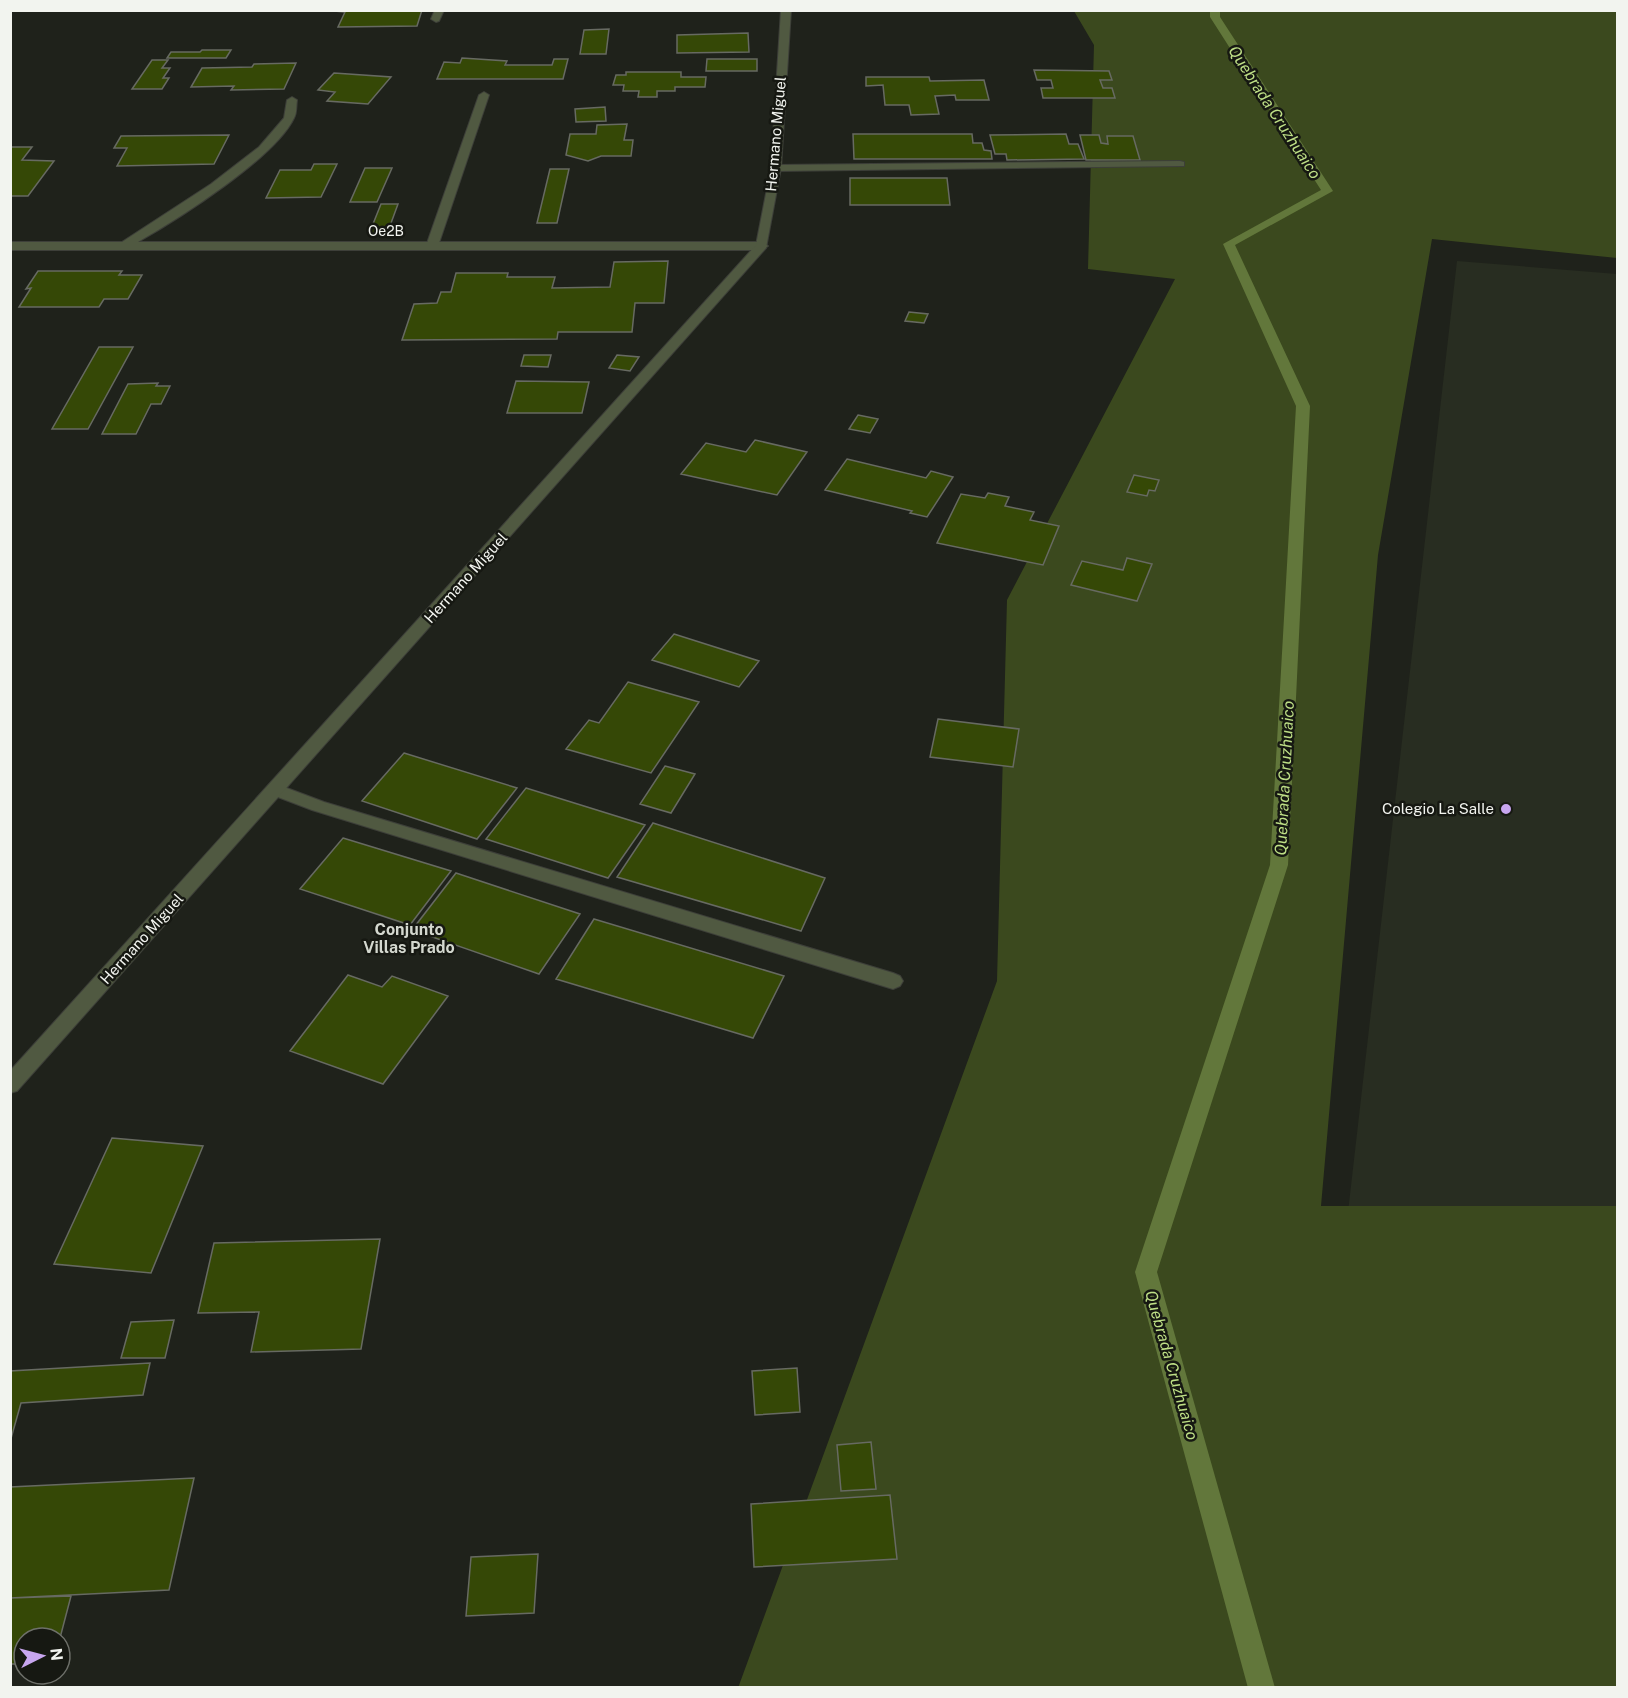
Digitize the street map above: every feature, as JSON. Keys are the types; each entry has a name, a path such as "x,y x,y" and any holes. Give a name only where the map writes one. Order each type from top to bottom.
{"street":[{"name":"Hermano Miguel","path":"10,1085 762,246 776,168 786,10"},
{"path":"432,246 484,95"},
{"path":"125,246 202,195 266,147 289,119 292,100"},
{"path":"776,168 1180,164"},
{"name":"Oe2B","path":"10,246 762,246"},
{"path":"276,790 318,806 893,981"}],"shaded area":[{"name":"Colegio La Salle","path":"1457,261 1617,274 1617,1687 1333,1343"}],"green space":[{"path":"1074,11 1617,11 1617,258 1432,239 1378,555 1321,1206 1617,1206 1617,1687 738,1688 997,981 1007,600 1175,279 1088,269 1094,45"}],"building":[{"path":"323,10 422,10 417,26 338,27 345,12"},
{"path":"609,29 606,54 580,54 584,30"},
{"path":"748,33 749,52 677,53 677,35"},
{"path":"202,50 231,50 226,58 167,58 171,52 200,52"},
{"path":"462,58 507,61 505,65 552,65 554,59 568,59 563,79 437,79 444,62 460,63"},
{"path":"707,59 757,59 757,71 706,71"},
{"path":"152,60 168,60 162,68 170,68 163,78 169,78 162,89 132,89"},
{"path":"296,63 284,89 231,90 234,86 191,87 202,68"},
{"path":"1034,70 1109,71 1112,80 1100,80 1103,88 1112,88 1115,98 1043,98 1041,88 1053,88 1051,80 1037,80"},
{"path":"626,72 681,72 681,77 706,77 705,87 675,87 675,91 657,91 657,97 638,97 639,91 623,91 624,85 613,85 616,75 626,75"},
{"path":"334,73 391,77 368,104 327,101 335,92 318,90"},
{"path":"866,77 929,77 930,81 984,80 989,100 956,100 955,95 935,96 939,114 911,115 909,105 885,105 883,85 866,86"},
{"path":"605,107 606,121 576,122 575,109"},
{"path":"627,124 624,140 633,140 631,156 601,156 588,161 566,155 570,134 596,134 597,125"},
{"path":"853,134 972,134 973,143 982,143 984,150 991,151 992,159 854,159"},
{"path":"1066,134 1069,144 1078,144 1084,159 1007,160 1006,154 995,154 990,135"},
{"path":"229,135 214,164 117,166 127,148 114,148 121,136"},
{"path":"1080,135 1099,135 1101,143 1108,144 1107,136 1133,136 1140,160 1086,160"},
{"path":"10,147 32,147 22,160 54,161 28,196 10,196"},
{"path":"314,164 337,164 321,197 266,198 280,170 311,170"},
{"path":"365,168 392,168 377,202 350,202"},
{"path":"550,169 569,169 557,223 537,223"},
{"path":"850,178 947,178 950,205 850,205"},
{"path":"381,204 398,204 387,234 369,234"},
{"path":"668,261 664,303 635,303 632,332 558,332 557,339 402,340 414,304 437,303 441,292 451,292 456,273 508,273 507,277 555,277 552,288 610,287 614,262"},
{"path":"38,271 122,271 119,275 142,275 128,299 104,299 99,307 19,307 31,288 26,289"},
{"path":"909,312 928,314 924,323 905,321"},
{"path":"99,347 133,347 88,429 52,429"},
{"path":"524,355 551,355 548,367 521,366"},
{"path":"617,355 639,357 630,371 609,368"},
{"path":"516,381 589,382 582,413 507,413"},
{"path":"158,383 156,386 170,386 161,404 151,404 136,434 102,434 128,384"},
{"path":"858,415 878,419 870,433 849,429"},
{"path":"755,440 807,452 777,495 681,474 706,443 746,452"},
{"path":"847,459 926,478 931,471 953,477 927,517 910,513 912,511 825,490"},
{"path":"1134,475 1159,480 1155,491 1149,490 1147,496 1127,492"},
{"path":"988,493 1009,497 1005,506 1034,512 1030,520 1059,526 1043,565 937,543 961,494 985,498"},
{"path":"1127,558 1152,564 1137,601 1071,585 1082,561 1123,570"},
{"path":"674,634 759,661 739,687 652,660"},
{"path":"628,682 699,702 651,773 566,749 589,720 599,723"},
{"path":"938,719 1019,729 1013,767 930,757"},
{"path":"404,753 517,788 477,839 362,801"},
{"path":"665,766 695,774 671,813 640,804"},
{"path":"526,788 645,825 608,878 486,839"},
{"path":"653,823 825,878 801,931 617,877"},
{"path":"343,838 451,871 410,925 300,889"},
{"path":"456,873 580,914 539,974 412,930"},
{"path":"594,919 784,976 753,1038 556,979"},
{"path":"348,975 382,987 392,976 448,996 383,1084 290,1051"},
{"path":"112,1138 203,1146 151,1273 54,1264"},
{"path":"380,1239 361,1349 251,1352 259,1312 198,1313 214,1243"},
{"path":"174,1320 165,1358 121,1358 131,1322"},
{"path":"150,1363 143,1395 21,1403 10,1442 10,1371"},
{"path":"797,1368 800,1412 755,1415 752,1371"},
{"path":"871,1442 876,1489 841,1491 837,1445"},
{"path":"194,1478 169,1590 10,1598 10,1487"},
{"path":"890,1495 897,1559 754,1567 751,1504"},
{"path":"538,1554 534,1613 466,1616 471,1557"},
{"path":"71,1596 63,1626 12,1626 12,1664 10,1664 10,1598"}],"waterway":[{"name":"Quebrada Cruzhuaico","path":"1215,10 1215,17 1327,191 1229,244 1303,406 1279,865 1146,1272 1262,1688"}],"place":[{"name":"Colegio La Salle","path":"1506,809"}],"district":[{"name":"Conjunto Villas Prado","path":"409,938"}]}
